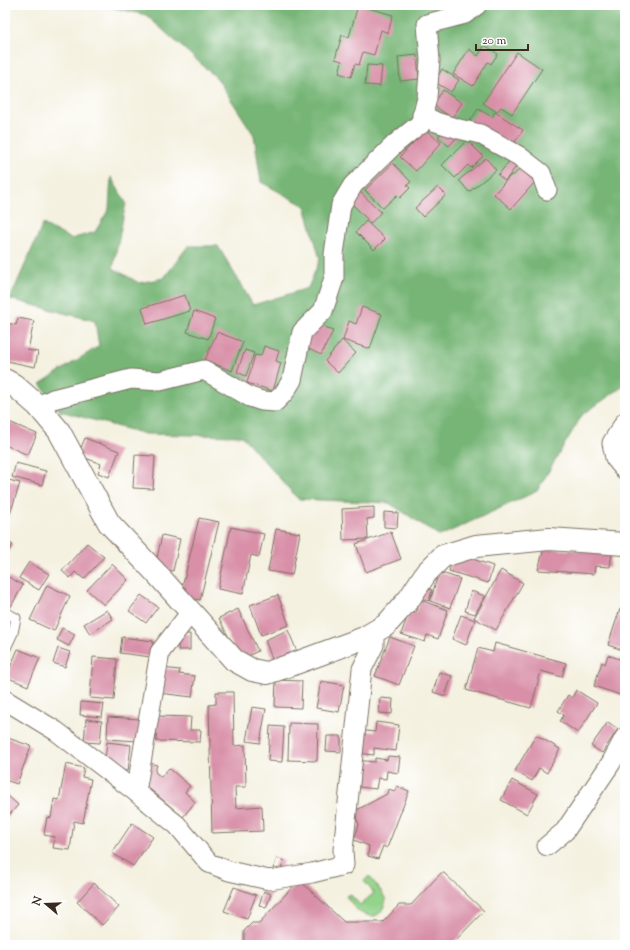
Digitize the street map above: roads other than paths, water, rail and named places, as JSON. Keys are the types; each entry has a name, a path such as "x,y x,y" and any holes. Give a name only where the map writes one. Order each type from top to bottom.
{"street":[{"path":"38,406 53,399 131,380 160,381 204,370 250,397 262,402 275,402 284,393 292,380 302,332 323,311 334,278 334,254 341,205 353,185 395,144 417,126 420,126 427,98 430,60 427,24 465,14 477,5"},
{"path":"422,115 436,122 480,134 519,156 541,173 547,190"},
{"path":"5,380 38,406 59,431 109,523 156,572 234,660 252,670 266,673 288,666 364,638 386,625 409,599 426,573 443,556 476,546 549,538 625,544"},
{"path":"625,422 612,443 615,458 625,470"},
{"path":"136,792 160,652 191,612"},
{"path":"5,700 56,731 136,792 177,825 209,863 229,872 269,880 312,873 344,865 343,850 362,669 374,644 374,632"},
{"path":"547,846 566,832 611,763 625,737"}],"lane":[{"path":"5,612 16,618 13,633 5,650"}]}
